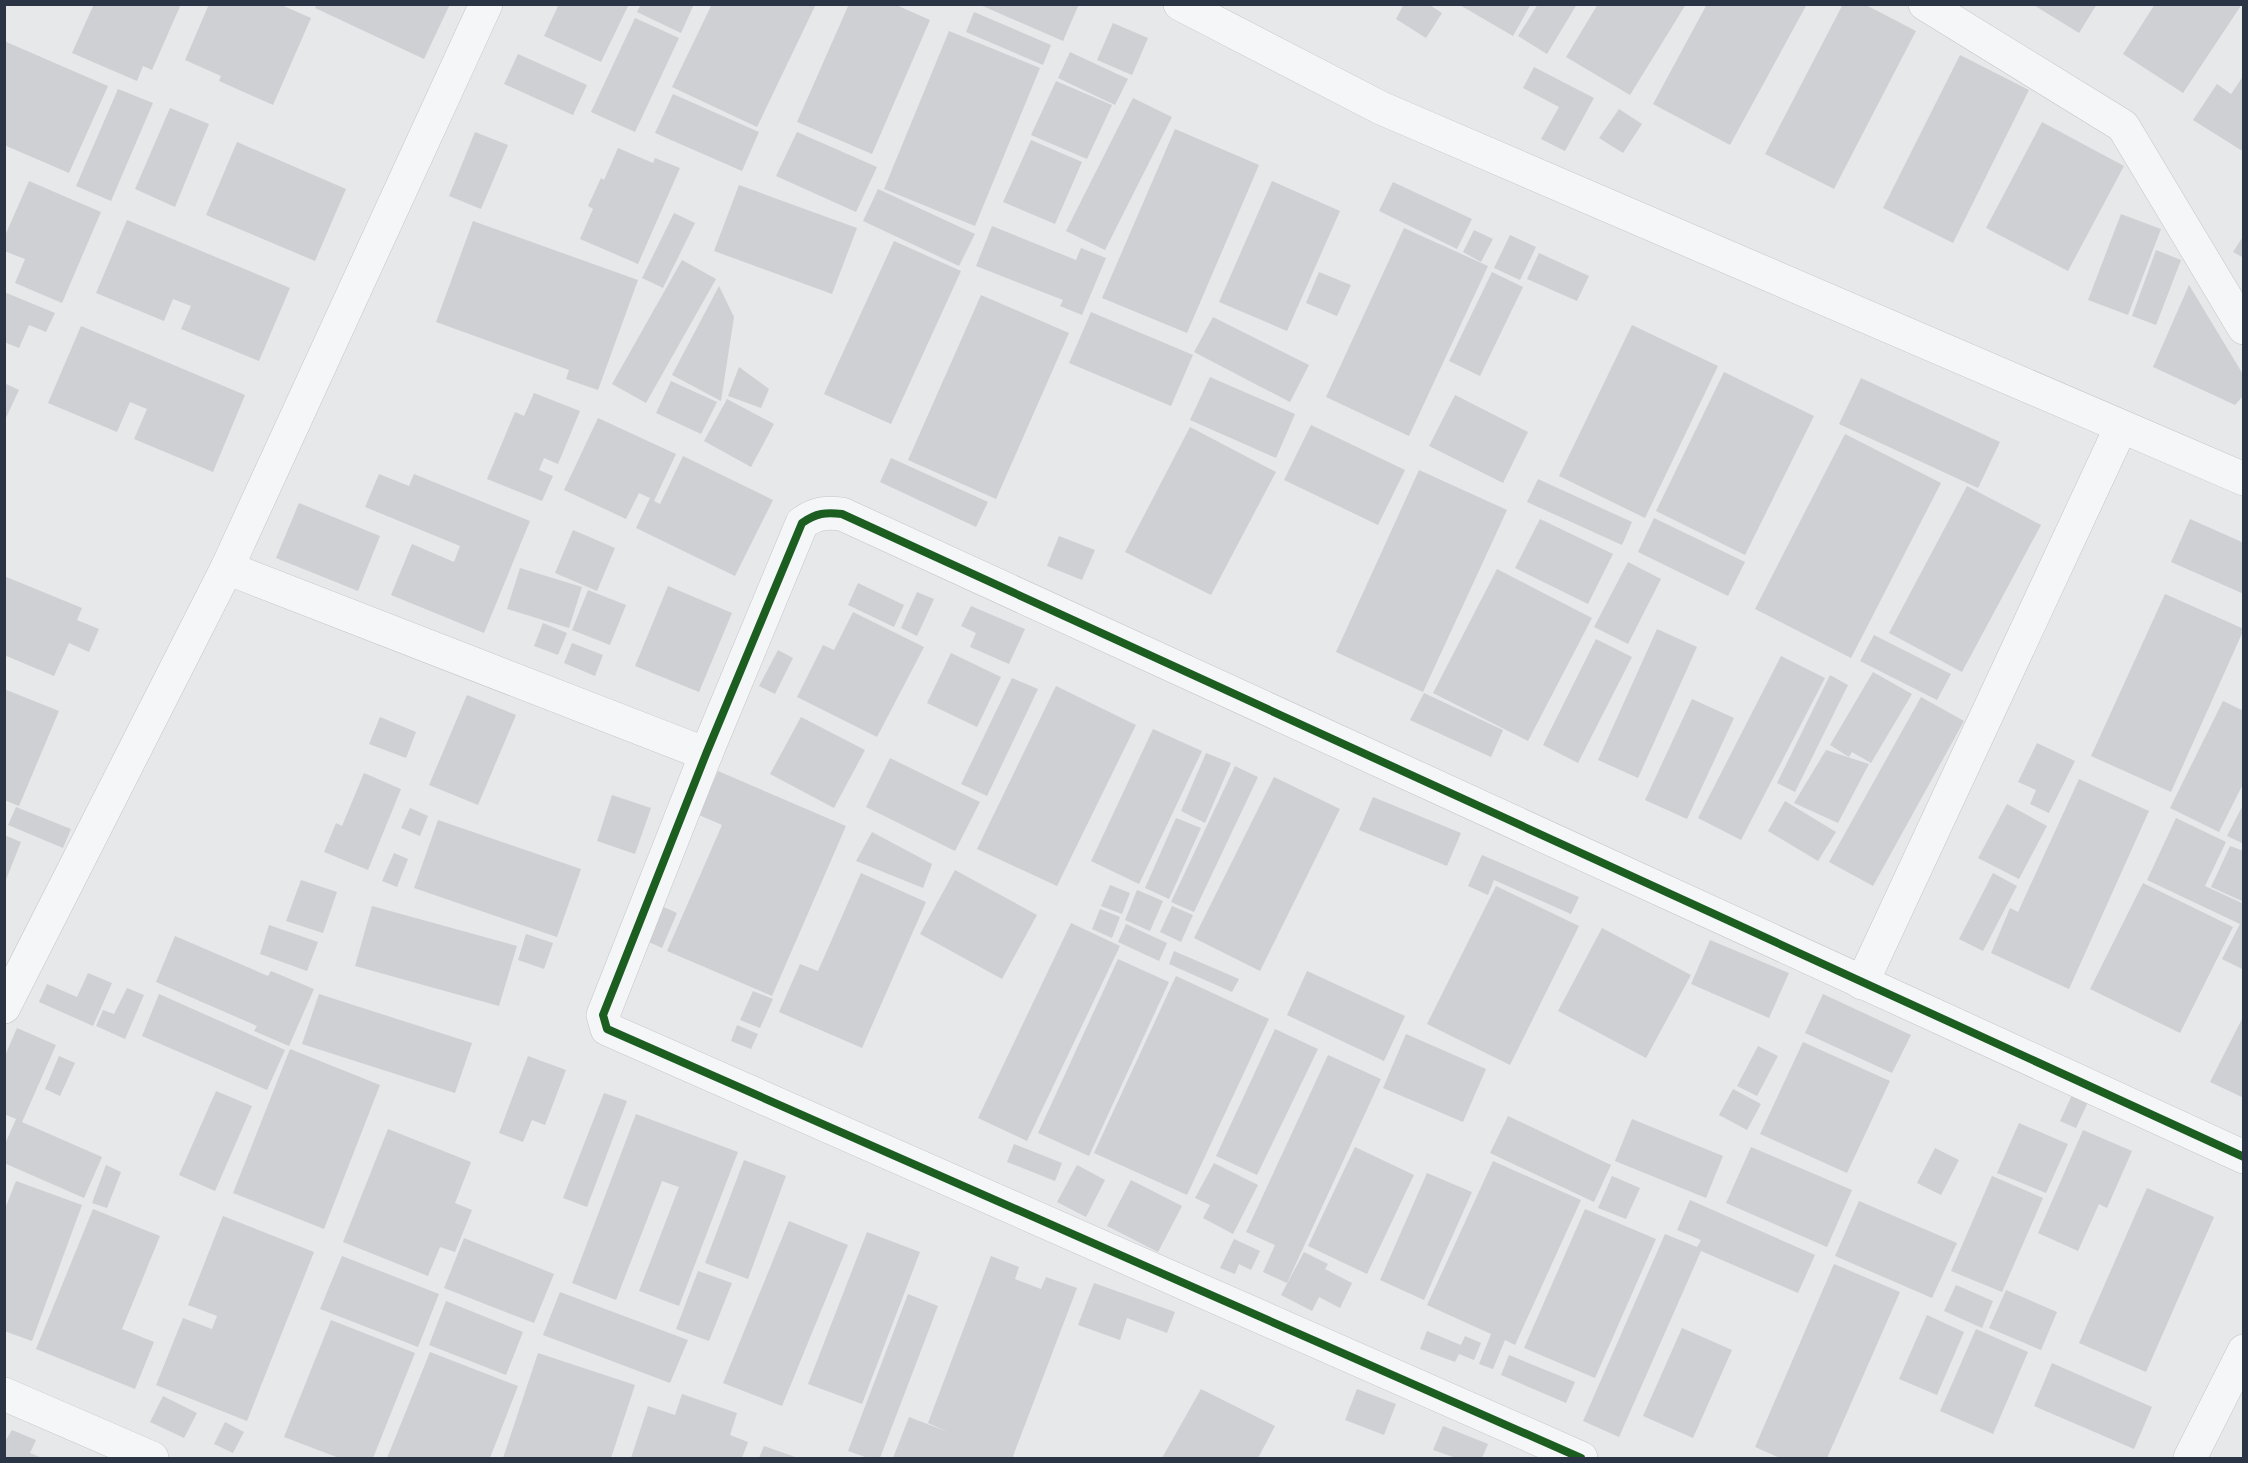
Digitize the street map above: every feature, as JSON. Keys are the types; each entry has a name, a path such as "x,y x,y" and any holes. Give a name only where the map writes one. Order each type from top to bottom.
{"street":[{"path":"4,1008 227,568 486,4"},
{"path":"1180,4 1381,108 2244,479"},
{"path":"1925,4 2123,126 2244,328"},
{"path":"1862,983 2121,427"},
{"path":"1581,1458 607,1029 603,1015 706,754 802,523 813,515 826,512 842,514 2244,1157"},
{"path":"227,568 706,754"},
{"path":"2190,1458 2244,1351"},
{"path":"4,1394 152,1458"}],"building":[{"path":"94,4 181,4 152,70 143,66 137,81 72,53"},
{"path":"209,4 279,4 311,18 273,105 219,81 221,76 185,60"},
{"path":"317,4 450,4 424,59 315,8"},
{"path":"559,4 629,4 601,62 544,36"},
{"path":"641,4 694,4 681,33 637,12"},
{"path":"712,4 816,4 757,127 672,87"},
{"path":"849,4 894,4 930,20 872,154 797,122"},
{"path":"978,4 1079,4 1063,41"},
{"path":"1404,4 1428,4 1442,13 1426,38 1396,19"},
{"path":"1458,4 1531,4 1513,36"},
{"path":"1538,4 1577,4 1547,54 1518,36"},
{"path":"1598,4 1686,4 1630,95 1566,57"},
{"path":"1707,4 1807,4 1730,145 1653,104"},
{"path":"1843,4 1864,4 1916,31 1834,189 1765,154"},
{"path":"2032,4 2097,4 2079,33"},
{"path":"2155,4 2242,4 2183,93 2123,54"},
{"path":"974,12 1051,45 1043,65 966,32"},
{"path":"635,18 679,38 635,132 591,112"},
{"path":"1113,23 1148,38 1132,75 1097,60"},
{"path":"949,31 1040,68 975,226 884,189"},
{"path":"4,41 108,86 69,173 4,145"},
{"path":"1070,52 1128,79 1115,105 1058,78"},
{"path":"518,54 587,85 573,115 504,84"},
{"path":"1960,55 2029,90 1953,243 1883,208"},
{"path":"1534,67 1594,98 1565,151 1541,139 1559,107 1523,88"},
{"path":"2244,75 2244,152 2193,120 2217,84 2231,94"},
{"path":"1056,81 1112,105 1087,159 1031,135"},
{"path":"118,89 153,103 111,201 76,186"},
{"path":"673,94 759,132 742,171 655,133"},
{"path":"1133,98 1172,117 1105,250 1066,231"},
{"path":"170,108 209,124 175,207 135,189"},
{"path":"1619,109 1642,124 1623,153 1599,138"},
{"path":"2042,122 2124,166 2068,271 1986,228"},
{"path":"1175,129 1259,165 1187,333 1102,298"},
{"path":"475,132 508,145 481,209 449,196"},
{"path":"797,132 877,167 856,212 776,176"},
{"path":"1031,140 1082,162 1055,224 1003,202"},
{"path":"237,142 346,189 315,261 206,215"},
{"path":"618,148 653,163 655,158 680,168 638,264 580,239 593,209 588,206 601,178 604,180"},
{"path":"29,181 101,212 62,303 15,283 25,259 4,251 4,238"},
{"path":"1272,181 1340,211 1287,331 1219,302"},
{"path":"1393,182 1472,219 1457,249 1379,211"},
{"path":"739,185 857,228 832,294 714,251"},
{"path":"878,189 975,234 959,266 863,221"},
{"path":"674,213 695,223 663,288 642,278"},
{"path":"2121,214 2161,229 2128,315 2088,300"},
{"path":"127,220 290,288 259,361 181,329 191,306 173,299 164,321 96,293"},
{"path":"473,221 638,280 598,390 566,379 569,370 436,322"},
{"path":"992,226 1076,260 1081,248 1106,258 1082,315 1060,306 1063,300 976,266"},
{"path":"1404,228 1488,266 1409,436 1326,397"},
{"path":"1474,230 1493,239 1481,262 1463,252"},
{"path":"1510,235 1536,247 1520,280 1494,268"},
{"path":"2244,235 2244,258 2233,252"},
{"path":"894,241 961,271 891,424 824,394"},
{"path":"2156,250 2181,260 2156,325 2132,316"},
{"path":"1539,253 1589,276 1577,301 1527,279"},
{"path":"682,260 716,279 646,403 612,384"},
{"path":"1319,272 1351,285 1337,316 1306,303"},
{"path":"1492,272 1523,287 1480,376 1449,361"},
{"path":"2189,285 2244,376 2244,395 2235,405 2153,367"},
{"path":"719,286 734,317 721,401 672,375"},
{"path":"4,292 55,313 46,332 29,325 19,348 4,342"},
{"path":"981,295 1069,333 996,499 908,460"},
{"path":"1091,312 1193,355 1171,406 1069,363"},
{"path":"1213,317 1309,365 1290,402 1194,352"},
{"path":"1632,325 1718,366 1645,518 1559,476"},
{"path":"81,326 245,395 213,472 134,439 147,409 130,402 117,432 48,403"},
{"path":"739,367 769,389 761,408 728,396"},
{"path":"1724,372 1814,416 1745,555 1656,511"},
{"path":"1210,377 1295,414 1276,458 1190,420"},
{"path":"1861,378 2000,442 1978,488 1839,424"},
{"path":"671,381 717,402 701,434 656,413"},
{"path":"4,383 19,390 4,422"},
{"path":"534,393 580,411 558,464 544,458 539,470 553,476 542,501 487,479 515,412 524,416"},
{"path":"1455,395 1528,432 1503,483 1429,446"},
{"path":"727,399 774,424 751,467 704,441"},
{"path":"598,418 676,454 654,501 660,504 683,456 773,500 735,576 636,528 650,498 639,493 626,519 564,490"},
{"path":"1311,425 1405,470 1378,525 1284,480"},
{"path":"1190,427 1276,472 1211,595 1125,552"},
{"path":"1845,434 1941,483 1851,658 1755,609"},
{"path":"891,458 988,502 976,527 880,482"},
{"path":"1419,470 1507,510 1423,692 1336,652"},
{"path":"379,474 409,486 414,474 530,521 484,633 391,595 412,544 454,562 460,546 365,507"},
{"path":"1538,479 1632,522 1622,545 1527,502"},
{"path":"1967,486 2041,525 1962,672 1889,633"},
{"path":"299,503 380,536 358,591 276,558"},
{"path":"1654,518 1745,562 1728,596 1638,552"},
{"path":"1540,519 1613,554 1588,604 1515,568"},
{"path":"2190,519 2244,543 2244,594 2171,562"},
{"path":"573,530 615,548 597,591 555,573"},
{"path":"1059,536 1095,550 1082,580 1047,566"},
{"path":"1628,562 1661,579 1628,644 1594,627"},
{"path":"520,568 582,587 569,628 507,609"},
{"path":"1497,569 1592,618 1528,741 1433,693"},
{"path":"4,576 82,608 77,620 99,629 89,652 69,643 54,676 4,655"},
{"path":"858,583 904,605 894,627 848,605"},
{"path":"668,586 732,613 699,692 635,666"},
{"path":"588,590 626,605 610,645 572,630"},
{"path":"917,592 934,599 917,636 901,628"},
{"path":"2165,594 2244,629 2171,792 2091,756"},
{"path":"971,606 1025,629 1009,664 970,647 976,633 961,626"},
{"path":"853,612 924,647 877,737 797,697 823,645 834,650"},
{"path":"543,623 567,633 558,655 534,646"},
{"path":"1657,629 1697,647 1638,778 1598,760"},
{"path":"1874,635 1951,674 1937,700 1860,661"},
{"path":"1596,639 1632,657 1578,763 1543,745"},
{"path":"572,643 603,655 595,676 564,663"},
{"path":"778,650 793,658 775,694 759,686"},
{"path":"951,653 1001,677 977,727 927,703"},
{"path":"1781,656 1825,678 1741,840 1698,818"},
{"path":"1873,672 1912,694 1871,763 1852,752 1849,757 1830,745"},
{"path":"1830,675 1848,685 1795,792 1777,783"},
{"path":"1012,678 1038,689 987,796 961,784"},
{"path":"1056,686 1136,725 1057,886 977,849"},
{"path":"4,689 59,711 19,806 4,800"},
{"path":"1424,693 1503,730 1491,757 1410,720"},
{"path":"467,695 516,715 478,805 429,785"},
{"path":"1921,697 1964,721 1873,886 1829,862"},
{"path":"1692,699 1734,718 1687,819 1645,800"},
{"path":"2223,701 2244,711 2244,782 2219,832 2170,808"},
{"path":"380,717 416,732 406,758 369,744"},
{"path":"801,717 865,750 834,808 770,774"},
{"path":"1153,729 1202,751 1139,884 1091,861"},
{"path":"2037,743 2075,761 2049,813 2030,804 2036,790 2018,782"},
{"path":"1826,750 1869,764 1838,823 1794,803"},
{"path":"1206,753 1231,763 1205,823 1181,811"},
{"path":"890,758 980,802 955,851 866,807"},
{"path":"1235,766 1258,777 1194,912 1171,902"},
{"path":"718,771 846,826 772,996 667,951 722,825 699,815"},
{"path":"364,773 401,789 368,870 324,852 336,823 342,826"},
{"path":"1274,777 1340,809 1260,971 1194,938"},
{"path":"2079,779 2149,811 2069,989 1991,953 2010,908 2018,912"},
{"path":"612,795 651,808 635,854 597,841"},
{"path":"1373,797 1461,833 1447,866 1359,830"},
{"path":"1785,801 1836,832 1818,861 1768,831"},
{"path":"2244,803 2244,844 2227,836"},
{"path":"2007,804 2047,826 2019,879 1978,858"},
{"path":"16,807 71,829 63,848 8,825"},
{"path":"410,808 428,816 420,836 401,828"},
{"path":"1176,818 1201,828 1169,899 1145,888"},
{"path":"2176,818 2226,842 2205,886 2244,904 2244,970 2222,959 2240,924 2147,880"},
{"path":"438,820 581,869 557,937 414,888"},
{"path":"872,832 932,864 923,888 856,861"},
{"path":"4,835 21,842 5,882 4,882"},
{"path":"2230,846 2244,851 2244,902 2211,887"},
{"path":"394,853 408,859 397,887 382,881"},
{"path":"1482,855 1579,897 1571,914 1494,880 1488,895 1468,886"},
{"path":"955,870 1037,915 1002,979 920,934"},
{"path":"861,873 926,902 862,1048 779,1012 800,964 818,971"},
{"path":"1993,873 2017,886 1983,951 1959,939"},
{"path":"301,880 337,892 323,933 286,921"},
{"path":"2143,883 2233,927 2180,1033 2090,989"},
{"path":"1110,885 1130,893 1122,914 1101,906"},
{"path":"1496,886 1579,926 1510,1065 1427,1024"},
{"path":"1137,890 1163,901 1150,931 1125,920"},
{"path":"655,903 677,913 662,948 640,938"},
{"path":"372,906 517,946 499,1006 355,966"},
{"path":"1172,906 1193,915 1181,942 1160,932"},
{"path":"1100,909 1120,917 1112,938 1092,929"},
{"path":"1071,923 1120,946 1027,1141 978,1118"},
{"path":"1126,924 1167,943 1159,961 1118,942"},
{"path":"269,925 318,942 307,971 260,954"},
{"path":"1602,928 1691,975 1646,1058 1558,1011"},
{"path":"526,934 553,943 544,969 518,960"},
{"path":"175,936 268,976 271,971 314,989 289,1046 254,1031 257,1026 156,982"},
{"path":"1710,940 1789,973 1769,1018 1691,984"},
{"path":"1174,951 1239,979 1232,992 1169,964"},
{"path":"1118,959 1169,982 1089,1156 1038,1133"},
{"path":"1307,971 1405,1016 1384,1061 1287,1015"},
{"path":"88,973 112,983 93,1026 39,1002 47,984 77,997"},
{"path":"1176,976 1269,1019 1187,1195 1094,1153"},
{"path":"127,988 144,995 125,1039 96,1026 103,1010 114,1014"},
{"path":"753,991 773,999 760,1028 740,1020"},
{"path":"159,994 285,1050 267,1090 142,1036"},
{"path":"319,994 472,1043 455,1093 302,1044"},
{"path":"1823,994 1911,1035 1892,1073 1805,1033"},
{"path":"2244,1015 2244,1098 2210,1082"},
{"path":"737,1025 758,1034 751,1049 731,1041"},
{"path":"17,1028 56,1045 22,1122 102,1157 84,1198 4,1163 4,1146 16,1119 4,1114 4,1058"},
{"path":"1275,1029 1318,1049 1257,1175 1216,1156"},
{"path":"1406,1034 1486,1069 1463,1122 1383,1088"},
{"path":"1803,1042 1890,1081 1847,1173 1760,1134"},
{"path":"1758,1046 1778,1056 1757,1096 1737,1086"},
{"path":"290,1049 380,1085 324,1229 233,1193"},
{"path":"1328,1055 1381,1079 1287,1283 1263,1272 1275,1245 1246,1232"},
{"path":"59,1056 75,1063 60,1096 45,1089"},
{"path":"528,1056 566,1070 545,1125 532,1120 523,1142 499,1133"},
{"path":"1733,1089 1761,1104 1747,1130 1719,1115"},
{"path":"216,1091 252,1106 215,1191 179,1175"},
{"path":"604,1093 627,1101 587,1207 563,1198"},
{"path":"2072,1095 2088,1102 2076,1128 2060,1121"},
{"path":"636,1114 738,1152 679,1306 639,1291 679,1187 662,1181 616,1300 572,1283"},
{"path":"1508,1116 1611,1165 1594,1202 1490,1153"},
{"path":"1632,1119 1723,1156 1706,1198 1615,1161"},
{"path":"2019,1123 2068,1144 2046,1193 1997,1173"},
{"path":"388,1129 471,1162 455,1203 472,1210 455,1252 440,1247 428,1276 343,1242"},
{"path":"2083,1130 2132,1151 2107,1208 2099,1204 2078,1251 2038,1233"},
{"path":"1014,1144 1062,1163 1055,1181 1007,1162"},
{"path":"1355,1147 1414,1175 1367,1274 1308,1246"},
{"path":"1751,1147 1852,1190 1827,1247 1726,1203"},
{"path":"1935,1148 1959,1160 1941,1195 1917,1183"},
{"path":"744,1160 786,1176 748,1279 705,1263"},
{"path":"1493,1161 1581,1200 1515,1345 1505,1340 1493,1369 1479,1364 1491,1334 1427,1305"},
{"path":"1214,1163 1258,1185 1233,1234 1203,1218 1210,1205 1195,1198"},
{"path":"106,1165 121,1172 107,1208 92,1203"},
{"path":"1077,1165 1105,1180 1086,1217 1057,1202"},
{"path":"1427,1173 1472,1192 1424,1300 1380,1280"},
{"path":"1612,1176 1640,1188 1626,1219 1598,1208"},
{"path":"1992,1176 2043,1198 2002,1292 1951,1271"},
{"path":"1131,1180 1182,1206 1158,1252 1107,1226"},
{"path":"16,1181 82,1205 32,1341 4,1331 4,1211"},
{"path":"2147,1188 2214,1217 2146,1372 2079,1343"},
{"path":"1690,1200 1815,1255 1798,1293 1701,1251 1619,1437 1583,1421 1665,1234 1697,1247 1701,1240 1677,1230"},
{"path":"1859,1201 1957,1243 1932,1298 1835,1256"},
{"path":"93,1209 160,1236 122,1329 154,1342 135,1389 36,1349"},
{"path":"1585,1209 1656,1239 1595,1378 1524,1348"},
{"path":"223,1216 314,1252 247,1421 156,1385 183,1318 212,1329 217,1316 188,1305"},
{"path":"789,1221 848,1245 782,1406 723,1383"},
{"path":"867,1232 920,1252 862,1404 808,1384"},
{"path":"464,1238 554,1274 534,1323 444,1288"},
{"path":"1234,1239 1260,1251 1251,1270 1239,1264 1235,1274 1220,1268"},
{"path":"1304,1252 1328,1264 1325,1269 1352,1283 1340,1308 1319,1297 1312,1311 1281,1295"},
{"path":"342,1256 439,1294 418,1347 320,1309"},
{"path":"991,1256 1019,1267 1015,1279 1041,1289 1046,1277 1077,1288 1013,1456 1015,1458 893,1458 909,1417 948,1432 928,1423"},
{"path":"1834,1264 1900,1292 1827,1458 1780,1458 1755,1447"},
{"path":"698,1271 732,1283 709,1341 676,1329"},
{"path":"1094,1283 1175,1312 1167,1333 1127,1318 1120,1340 1078,1325"},
{"path":"1956,1285 1993,1301 1982,1328 1944,1311"},
{"path":"2006,1290 2057,1312 2041,1350 1989,1328"},
{"path":"560,1292 688,1340 670,1383 543,1335"},
{"path":"908,1294 938,1306 880,1458 868,1458 848,1451"},
{"path":"446,1301 523,1332 506,1375 429,1345"},
{"path":"1927,1315 1964,1332 1937,1395 1899,1379"},
{"path":"331,1320 415,1353 373,1458 339,1458 284,1437"},
{"path":"1682,1328 1732,1350 1693,1438 1643,1416"},
{"path":"1976,1329 2028,1352 1993,1434 1940,1411"},
{"path":"1427,1331 1461,1345 1465,1336 1481,1343 1474,1360 1459,1354 1455,1362 1420,1349"},
{"path":"430,1352 518,1386 490,1458 387,1458"},
{"path":"538,1353 635,1385 611,1458 503,1458"},
{"path":"1509,1355 1575,1382 1566,1403 1501,1375"},
{"path":"2052,1363 2152,1407 2134,1449 2034,1406"},
{"path":"1201,1389 1275,1426 1258,1458 1162,1458"},
{"path":"1357,1389 1396,1404 1384,1435 1345,1420"},
{"path":"682,1394 737,1413 730,1435 748,1442 742,1458 631,1458 648,1406 675,1415"},
{"path":"163,1396 197,1413 184,1438 150,1422"},
{"path":"225,1422 244,1432 233,1453 214,1444"},
{"path":"1443,1426 1488,1444 1482,1458 1456,1458 1433,1450"},
{"path":"12,1430 36,1440 30,1453 42,1458 4,1458 4,1443"},
{"path":"764,1446 798,1458 759,1458"}],"cycle path":[{"path":"1581,1458 607,1029 603,1015 706,754 802,523 821,514 842,514 2244,1157"}]}
